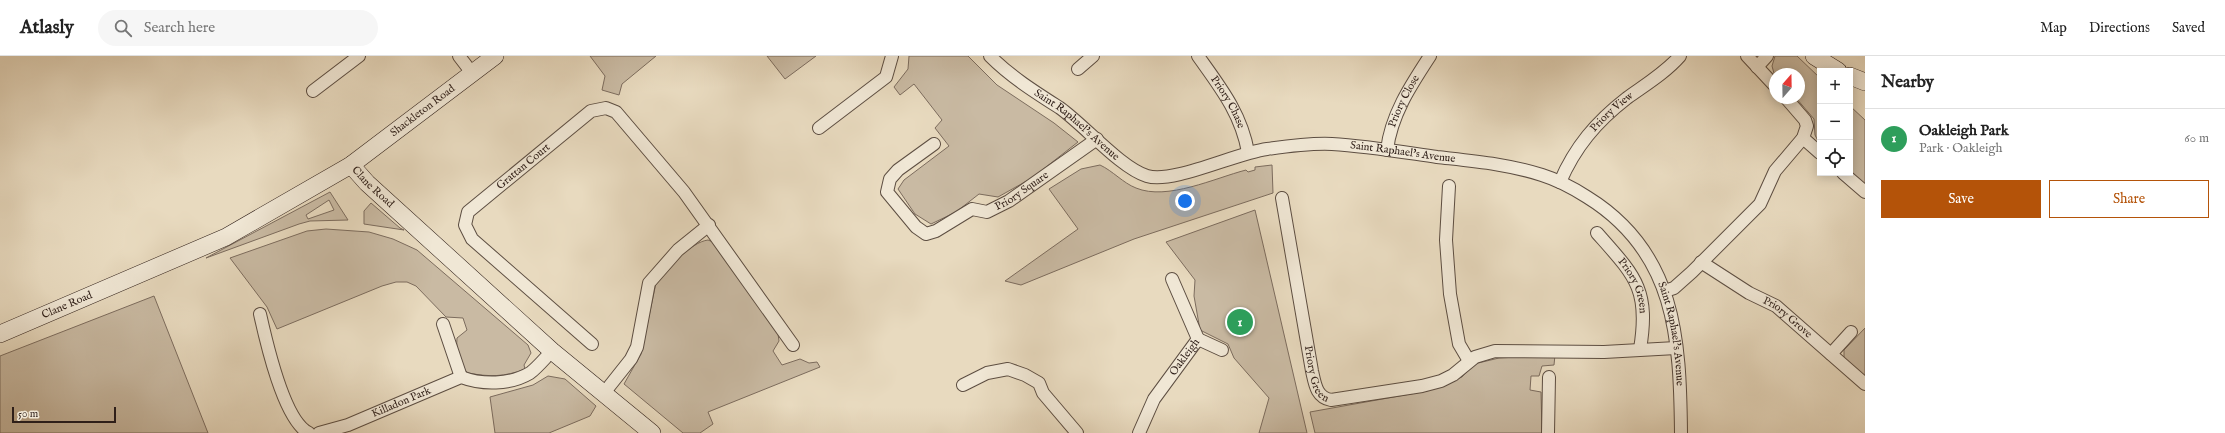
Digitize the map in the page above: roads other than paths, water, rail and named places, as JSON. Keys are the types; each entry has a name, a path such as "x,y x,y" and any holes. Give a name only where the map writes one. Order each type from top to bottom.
{"main road":[{"name":"Shackleton Road","path":"351,165 494,56"},
{"path":"1814,56 1833,64"},
{"path":"1853,77 1865,82"},
{"name":"Clane Road","path":"0,334 226,237 351,165 367,183 552,351 652,433"}],"street":[{"path":"313,91 359,56"},
{"path":"459,56 472,73"},
{"path":"819,128 886,77 892,56"},
{"name":"Saint Raphael's Avenue","path":"990,56 1005,71 1060,109 1136,172 1154,178 1185,172 1248,152 1330,144 1387,150 1517,169 1560,182 1595,202 1618,219 1650,258 1665,291 1676,348 1680,388 1680,433"},
{"path":"1078,69 1093,56"},
{"name":"Priory Chase","path":"1198,56 1233,106 1240,120 1248,152"},
{"name":"Priory Close","path":"1387,150 1390,128 1401,104 1430,56"},
{"name":"Priory View","path":"1560,182 1573,153 1588,133 1625,99 1672,65 1680,56"},
{"path":"1747,56 1769,80"},
{"path":"1757,67 1767,56"},
{"path":"1665,291 1674,288 1760,204 1775,171 1802,138 1807,126 1805,120 1791,104"},
{"name":"Grattan Court","path":"592,344 472,239 464,225 468,212 591,111 606,108 616,112 679,186 709,225 793,345"},
{"path":"1802,138 1817,150"},
{"name":"Priory Square","path":"934,144 898,170 890,179 887,192 916,227 926,234 936,231 972,209 987,212 1009,201 1097,139"},
{"path":"1846,176 1865,192"},
{"path":"1449,186 1446,240 1450,294 1459,344 1469,361"},
{"name":"Priory Green","path":"1282,198 1312,371 1317,390 1320,395 1331,400 1422,386 1453,375 1469,361 1481,354 1495,351 1604,352 1676,348"},
{"path":"604,393 631,359 637,347 649,283 678,250 709,225"},
{"name":"Priory Green","path":"1597,233 1628,268 1640,289 1645,317 1640,349"},
{"name":"Priory Grove","path":"1701,262 1749,293 1776,306 1865,384"},
{"name":"Oakleigh","path":"1139,433 1154,399 1198,339 1172,279"},
{"path":"260,314 266,345 290,412 298,425 309,433"},
{"path":"443,324 461,377 479,383 500,382 516,379 530,372 552,351"},
{"path":"1831,354 1851,332"},
{"path":"1198,339 1222,350"},
{"path":"963,385 987,373 1008,369 1025,375 1039,383 1043,393 1076,433"},
{"name":"Killadon Park","path":"319,433 348,425 461,377"},
{"path":"1548,433 1550,377"}],"place":[{"name":"Oakleigh Park","path":"1240,322"}]}
